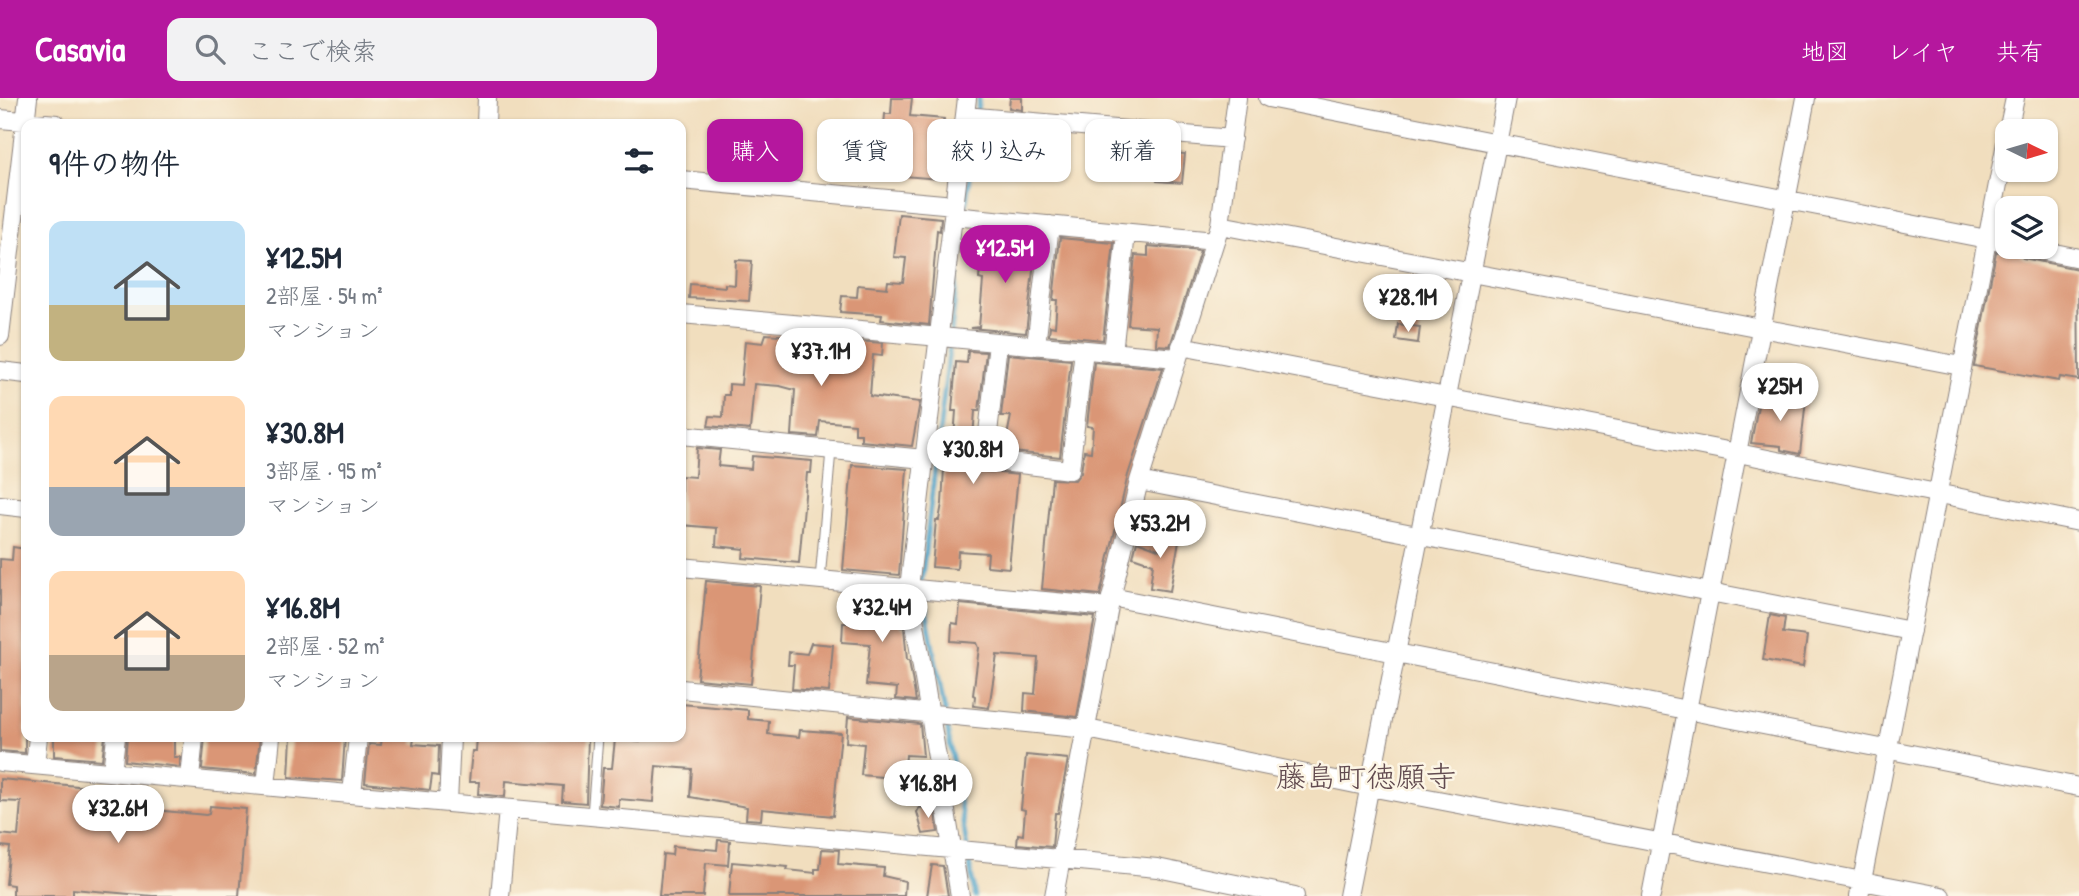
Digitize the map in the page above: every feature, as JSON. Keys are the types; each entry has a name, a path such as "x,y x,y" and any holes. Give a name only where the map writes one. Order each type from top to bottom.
{"street":[{"path":"25,119 28,98"},
{"path":"486,119 487,98"},
{"path":"1054,896 1110,602 1139,481 1218,233 1237,98"},
{"path":"1268,98 1995,240"},
{"path":"1348,896 1506,98"},
{"path":"1651,896 1806,98"},
{"path":"2011,119 2015,98"},
{"path":"960,896 962,851 918,589 924,459 946,338 971,112 1232,139"},
{"path":"0,119 21,121"},
{"path":"0,336 21,162"},
{"path":"686,181 1126,233 1218,233 1469,275 1961,366"},
{"path":"1861,888 1999,182"},
{"path":"1036,346 1050,225"},
{"path":"1113,353 1126,233"},
{"path":"2058,254 2079,258"},
{"path":"686,314 1113,353 1179,352 1446,398 1738,453 2079,522"},
{"path":"998,343 985,460 1070,470 1084,350"},
{"path":"0,372 21,374"},
{"path":"686,436 924,459"},
{"path":"1139,481 1711,590 1911,631"},
{"path":"0,505 21,507"},
{"path":"686,567 918,589 1110,602 1396,654 2079,787"},
{"path":"686,689 939,712 1087,729 1661,844 1861,888 1941,896"},
{"path":"35,765 37,742"},
{"path":"113,772 116,742"},
{"path":"190,779 194,742"},
{"path":"266,786 270,742"},
{"path":"352,794 357,742"},
{"path":"447,803 451,742"},
{"path":"0,762 1157,868 1295,896"},
{"path":"500,896 508,808"}],"lane":[{"path":"820,580 831,450"},
{"path":"592,816 598,742"}],"building":[{"path":"892,98 912,98 910,116 944,119 927,119 927,178 913,177 913,119 885,119 885,114 891,114"},
{"path":"1010,98 1022,98 1022,110 1009,108"},
{"path":"1181,154 1185,154 1182,183 1170,182 1181,182"},
{"path":"899,214 941,218 940,231 937,230 929,325 881,320 882,315 840,312 842,296 857,297 858,285 887,288 888,281 903,282 906,258 894,257"},
{"path":"986,231 1011,233 1010,250 1035,252 1026,333 970,328 979,327 983,280 979,279 980,267 983,267"},
{"path":"1060,238 1114,243 1103,340 1049,335 1050,326 1055,327 1057,300 1053,300"},
{"path":"1148,246 1200,251 1170,346 1156,345 1157,327 1128,325 1135,255 1148,256"},
{"path":"1995,257 2028,259 2078,269 2079,380 2060,377 2059,381 1974,366"},
{"path":"736,260 752,261 749,301 689,298 690,284 725,287 725,284 735,285"},
{"path":"1398,324 1420,327 1418,343 1396,340"},
{"path":"766,334 883,343 882,356 873,355 870,396 920,402 912,446 861,441 861,434 855,434 855,424 820,421 818,437 792,435 795,390 780,386 754,384 750,430 708,426 710,416 723,417 724,395 729,395 729,384 741,385 745,341 763,343"},
{"path":"968,351 986,352 979,411 975,411 972,452 974,464 983,471 1018,475 1009,568 987,566 988,553 958,551 957,569 932,567 936,520 939,520 942,504 945,450 953,451 956,411 952,411 956,362 967,363"},
{"path":"1008,354 1071,360 1060,457 1004,451 1011,416 1001,416"},
{"path":"1094,362 1163,368 1128,475 1100,595 1042,589 1052,479 1075,480 1081,472 1084,451 1091,452 1093,427 1087,426"},
{"path":"1760,395 1806,399 1800,454 1781,450 1781,446 1751,443"},
{"path":"697,448 720,450 718,466 751,469 752,456 812,461 811,473 807,473 799,563 743,558 744,549 716,546 717,528 686,525 686,476 695,477"},
{"path":"852,465 907,469 899,575 843,570"},
{"path":"1163,532 1180,535 1170,591 1150,588 1153,564 1133,557 1137,541 1161,550"},
{"path":"13,547 21,548 21,742 25,742 25,753 0,751 0,559 12,560"},
{"path":"706,581 760,586 751,684 697,679"},
{"path":"862,596 899,599 901,627 904,627 907,660 916,701 896,699 897,688 866,685 870,644 842,642 843,623 848,623 851,603 862,602"},
{"path":"960,604 1095,617 1077,717 1024,711 1025,693 1035,694 1038,658 997,655 989,708 974,706 979,648 977,643 951,641 952,623 958,624"},
{"path":"1770,615 1785,618 1783,633 1807,636 1803,667 1763,660"},
{"path":"811,643 833,645 829,692 792,689 794,665 788,665 789,652 807,654"},
{"path":"686,704 748,710 748,719 769,721 768,734 799,737 800,730 841,733 833,816 762,809 761,820 746,819 747,807 690,797 692,769 656,766 653,802 619,799 619,807 600,805 603,768 612,768 615,742 686,742"},
{"path":"848,717 920,724 923,756 906,755 904,779 861,775 864,744 846,742"},
{"path":"54,742 104,742 102,760 54,756"},
{"path":"127,742 174,742 174,757 180,757 180,767 125,761"},
{"path":"205,742 259,742 256,774 202,769"},
{"path":"291,742 345,742 342,781 289,777"},
{"path":"381,742 413,742 439,746 438,776 432,775 430,790 365,783 369,744 381,745"},
{"path":"477,742 588,742 586,803 562,801 563,786 506,781 505,797 478,794 479,782 469,782 472,751 476,751"},
{"path":"1026,755 1068,759 1058,813 1055,813 1052,847 1017,844 1018,834 1023,835 1025,810 1021,809"},
{"path":"0,779 122,790 120,807 206,815 209,814 210,806 246,809 239,896 153,896 73,889 73,896 13,896 13,885 6,884 10,847 0,846 0,834 18,836 21,802 0,801"},
{"path":"934,806 938,832 923,834 917,812 919,808"},
{"path":"718,840 730,841 728,865 706,863 703,896 659,896 663,854 672,855 673,846 717,850"},
{"path":"822,849 839,850 838,864 884,868 883,876 905,881 904,896 729,896 732,862 788,867 787,870 815,873 815,869 820,869"},
{"path":"932,865 943,866 948,896 927,896"}],"waterway":[{"path":"977,112 979,98"},
{"path":"965,213 969,182"},
{"path":"951,335 963,222"},
{"path":"1214,274 1225,235"},
{"path":"921,585 950,343"},
{"path":"923,593 945,712"},
{"path":"946,721 967,847"},
{"path":"968,855 975,896"}],"district":[{"name":"藤島町徳願寺","path":"1366,776"}]}
